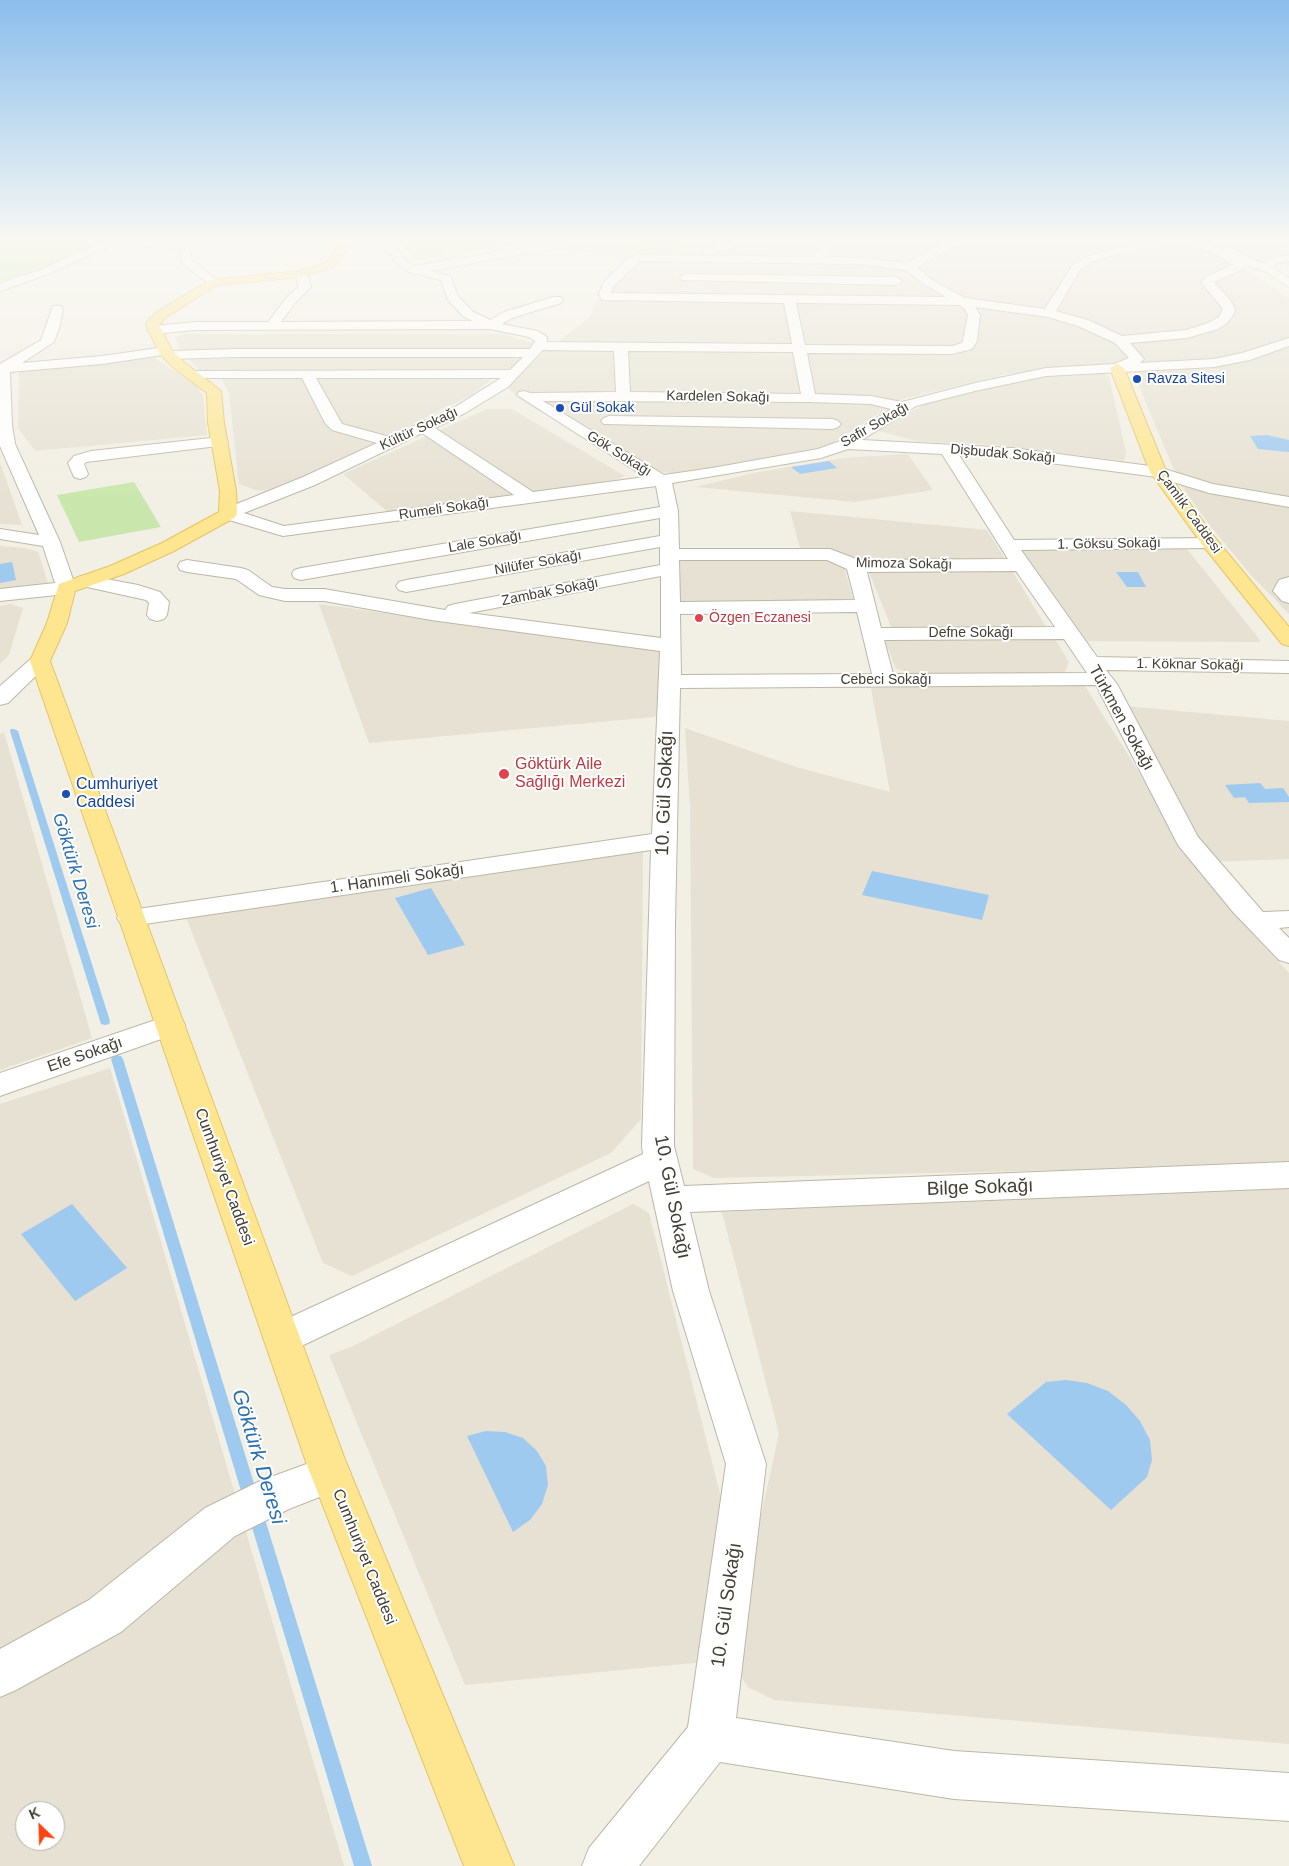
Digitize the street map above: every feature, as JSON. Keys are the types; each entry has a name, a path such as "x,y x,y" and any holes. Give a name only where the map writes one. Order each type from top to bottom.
{"main road":[{"path":"40,661 76,584 117,570 168,547 228,514 228,491 214,391 194,374 180,366 167,353 152,326"},
{"name":"Çamlık Caddesi","path":"1117,368 1158,472 1210,543 1289,640"},
{"name":"Cumhuriyet Caddesi","path":"40,661 331,1474 490,1866"}],"street":[{"path":"2,368 47,342 54,326"},
{"path":"153,330 195,326"},
{"path":"499,326 533,334 542,340 538,349"},
{"path":"794,326 809,398"},
{"path":"2,368 167,353 621,347 952,350 967,346 970,341 972,326"},
{"path":"1090,326 1120,340 1137,359 1117,368"},
{"path":"1120,340 1187,334 1213,326"},
{"name":"Safir Sokağı","path":"668,531 821,453 846,444 867,428 920,400 1046,372 1214,363 1245,357 1289,342"},
{"path":"621,347 623,396"},
{"name":"Kültür Sokağı","path":"228,514 309,481 460,410 497,388 538,349"},
{"path":"2,368 2,407 7,444 51,542 76,584"},
{"path":"194,374 513,374"},
{"path":"307,374 333,423 337,427 392,442"},
{"name":"Gök Sokağı","path":"497,388 530,397 668,531"},
{"path":"668,422 670,396"},
{"name":"Kardelen Sokağı","path":"530,397 670,396 809,398 870,400 904,407"},
{"path":"769,398 769,423"},
{"path":"609,421 833,424"},
{"path":"423,427 531,498"},
{"path":"80,474 76,463 80,459 90,456 220,442"},
{"name":"Dişbudak Sokağı","path":"846,444 1012,453 1158,472 1198,483"},
{"name":"Türkmen Sokağı","path":"946,449 1020,565 1097,671 1187,840 1256,920 1289,954"},
{"path":"1198,483 1216,482 1289,496"},
{"path":"1198,483 1209,488 1289,502"},
{"name":"Rumeli Sokağı","path":"228,514 292,552 531,498 668,531"},
{"name":"Lale Sokağı","path":"292,552 668,531"},
{"name":"Mimoza Sokağı","path":"668,531 830,556 856,566 1020,565"},
{"name":"Nilüfer Sokağı","path":"406,586 668,531"},
{"name":"10. Gül Sokağı","path":"668,531 671,646 661,924 658,1146 691,1291 746,1464 710,1737"},
{"name":"Zambak Sokağı","path":"431,614 668,531"},
{"path":"0,534 51,542"},
{"name":"1. Göksu Sokağı","path":"1008,545 1210,543"},
{"path":"292,552 324,595"},
{"path":"187,566 241,574 266,591 285,595 324,595 431,614 671,646"},
{"path":"856,566 884,680"},
{"path":"1289,582 1283,591 1289,597"},
{"path":"0,595 76,584 138,591 153,596 159,602 157,615"},
{"path":"670,608 866,606"},
{"name":"Defne Sokağı","path":"873,634 1069,633"},
{"path":"0,698 40,661"},
{"name":"1. Köknar Sokağı","path":"1097,671 1289,667"},
{"name":"Cebeci Sokağı","path":"670,682 884,680 1097,671"},
{"name":"1. Hanımeli Sokağı","path":"131,918 664,840"},
{"path":"1256,920 1289,919"},
{"name":"Efe Sokağı","path":"0,1085 170,1025"},
{"path":"282,1338 662,1160"},
{"name":"Bilge Sokağı","path":"670,1200 1289,1175"},
{"path":"0,1674 105,1616 220,1522 275,1495 331,1474"},
{"path":"608,1866 710,1737 954,1775 1289,1797"}],"shaded area":[{"path":"578,326 1289,326 1289,338 1267,348 1239,357 1007,374 902,399 818,452 683,474 661,472 538,411 517,397 506,386"},
{"path":"183,334 504,334 535,344 509,371 200,371 184,355 175,338"},
{"path":"1289,345 1289,614 1250,574 1211,527 1180,484 1133,372 1140,369 1215,364"},
{"path":"140,358 154,358 196,385 203,396 207,435 35,451 18,428 19,371 101,364"},
{"path":"1091,371 1109,376 1126,452 1124,461 996,445 917,441 875,430 927,403 1054,372"},
{"path":"220,375 496,376 470,396 277,491 255,490 239,484 229,393"},
{"path":"487,409 512,409 625,476 610,482 388,512 343,474"},
{"path":"908,454 933,490 855,502 696,487 753,473 843,458"},
{"path":"0,462 22,525 0,524"},
{"path":"790,511 987,530 1007,562 867,564 801,552"},
{"path":"1178,538 1260,642 1068,641 1008,541"},
{"path":"0,546 24,548 38,552 49,586 0,595"},
{"path":"820,559 844,567 854,602 679,603 678,561"},
{"path":"1011,569 1048,630 894,634 869,572"},
{"path":"10,604 23,608 9,655 0,664 0,606"},
{"path":"319,604 656,650 666,654 662,711 654,717 369,743"},
{"path":"1053,636 1069,662 1064,675 924,676 896,669 884,639"},
{"path":"1083,683 1190,854 1261,943 1289,973 1289,1165 714,1178 693,1169 690,805 685,728 796,767 890,792 871,688"},
{"path":"1113,705 1289,721 1289,859 1205,862"},
{"path":"4,732 92,1038 0,1070 0,734"},
{"path":"592,842 643,848 641,1119 611,1153 352,1276 323,1263 181,905"},
{"path":"110,1068 344,1866 0,1866 0,1104"},
{"path":"1289,1184 1289,1744 774,1700 748,1687 729,1660 779,1434 722,1212"},
{"path":"633,1204 649,1213 721,1498 704,1662 465,1685 329,1355 353,1346"}],"green space":[{"path":"134,482 161,527 79,542 57,495"}],"water":[{"path":"1267,435 1289,440 1289,452 1258,449 1250,436"},
{"path":"829,461 837,468 800,474 791,467"},
{"path":"12,562 16,580 0,583 0,564"},
{"path":"1116,572 1138,572 1146,587 1127,587"},
{"path":"1260,783 1265,789 1283,788 1289,797 1289,802 1249,803 1245,797 1234,798 1225,785"},
{"path":"872,871 989,895 982,920 862,895"},
{"path":"431,888 465,945 428,955 395,898"},
{"path":"72,1204 127,1268 75,1301 21,1234"},
{"path":"1066,1380 1087,1383 1108,1391 1126,1405 1140,1421 1150,1440 1152,1460 1147,1477 1111,1510 1007,1414 1046,1382"},
{"path":"486,1431 505,1432 523,1438 537,1451 546,1466 548,1485 542,1504 530,1520 513,1532 467,1436"}],"waterway":[{"name":"Göktürk Deresi","path":"14,731 105,1021"},
{"name":"Göktürk Deresi","path":"117,1059 363,1866"}],"place":[{"name":"Ravza Sitesi","path":"1137,379"},
{"name":"Gül Sokak","path":"560,408"},
{"name":"Özgen Eczanesi","path":"699,618"},
{"name":"Göktürk Aile Sağlığı Merkezi","path":"504,774"},
{"name":"Cumhuriyet Caddesi","path":"66,794"}]}
